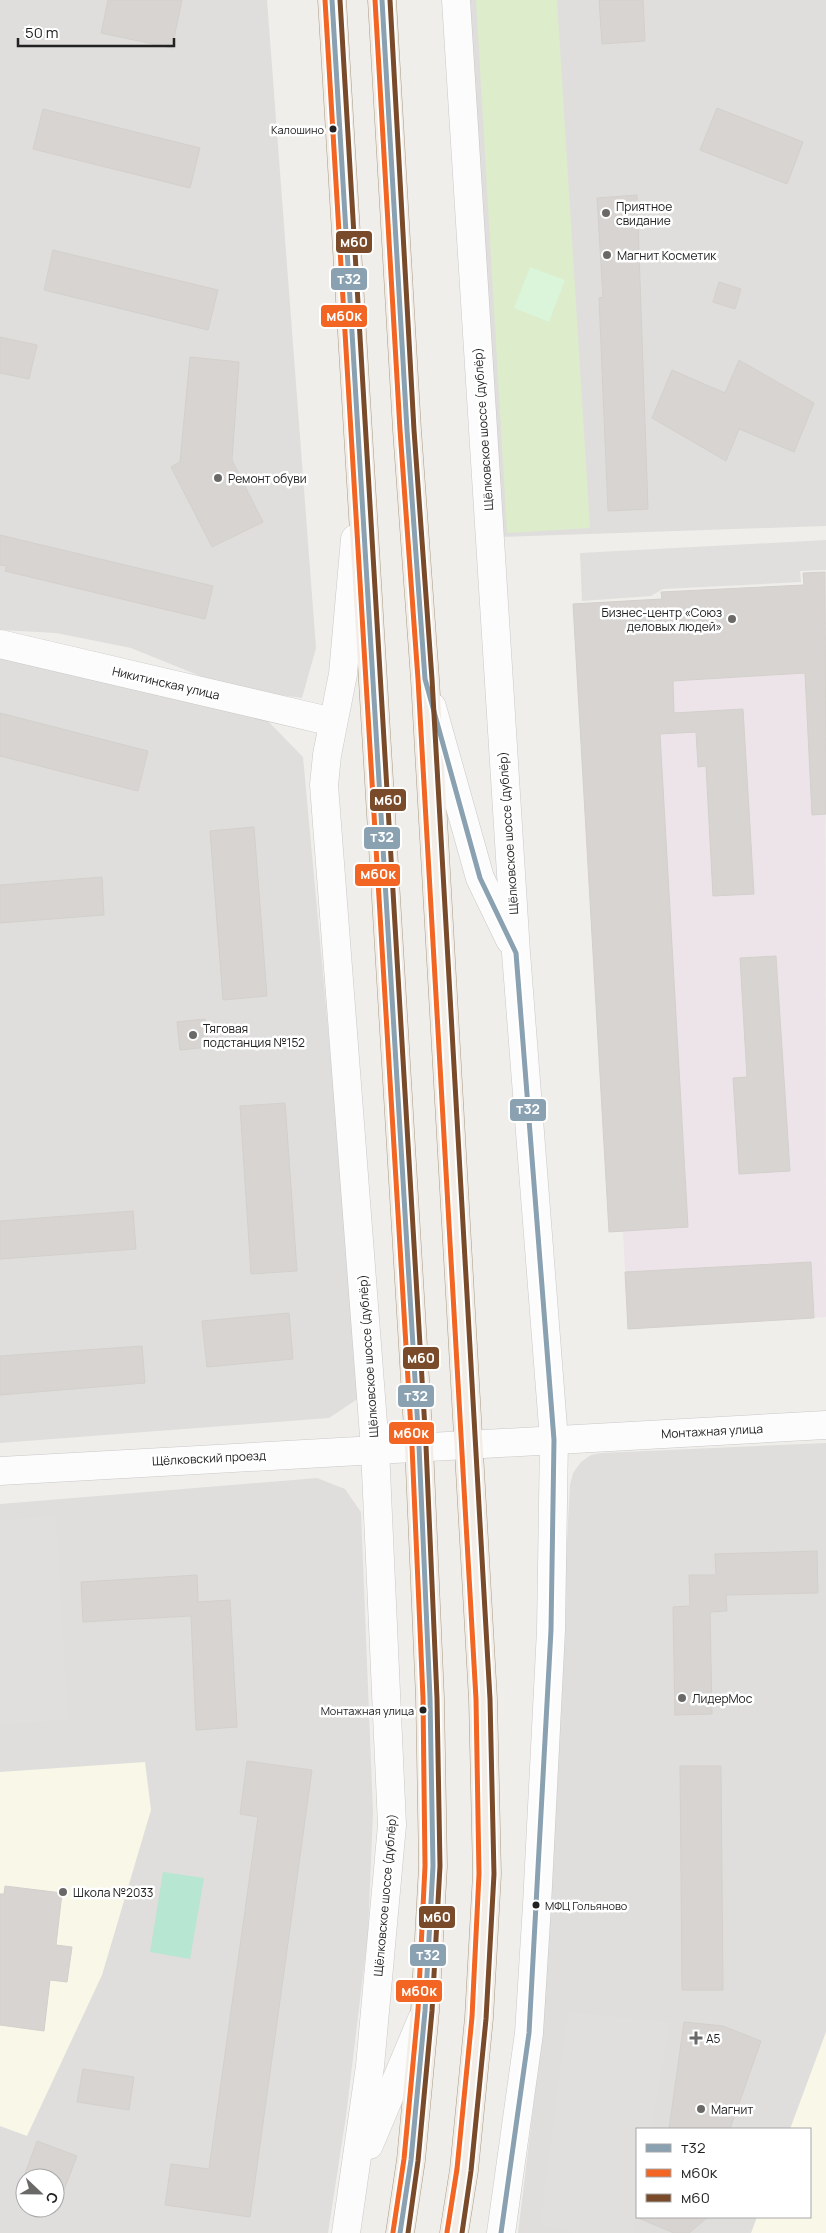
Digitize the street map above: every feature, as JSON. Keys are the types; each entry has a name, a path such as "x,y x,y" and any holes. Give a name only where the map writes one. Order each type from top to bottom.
{"main road":[{"path":"332,0 419,1446 430,1698 433,1866 425,2011 411,2160 400,2233"},
{"path":"382,0 407,430 425,679 483,1699 486,1874 478,2018 464,2170 454,2233"}],"street":[{"name":"Щёлковское шоссе (дублёр)","path":"456,0 516,953 554,1440 551,1630 537,1914 528,2033 501,2233"},
{"name":"Щёлковское шоссе (дублёр)","path":"346,2233 370,2066 392,1824 375,1449 324,785 333,722 343,674 360,480"},
{"name":"Никитинская улица","path":"0,644 333,722"},
{"path":"425,679 480,878 516,953"},
{"name":"Монтажная улица","path":"419,1446 826,1425"},
{"name":"Щёлковский проезд","path":"0,1471 419,1446"},
{"path":"354,2181 425,2011"}],"shaded area":[{"path":"0,0 267,0 316,648 302,698 272,694 205,678 131,648 56,633 0,630"},
{"path":"466,0 826,0 826,526 497,537"},
{"path":"826,540 826,570 800,571 801,582 663,589 651,596 582,601 580,553"},
{"path":"825,572 826,1317 628,1329 623,1232 609,1232 573,604 655,599 660,682 780,675 803,645 800,585 804,585 803,573"},
{"path":"0,654 263,716 303,757 362,1396 329,1418 0,1443"},
{"path":"826,1443 826,2233 518,2233 539,2060 570,1485 573,1473 581,1462 591,1455"},
{"path":"317,1478 345,1489 361,1512 373,1812 368,1934 346,2116 328,2233 0,2233 0,1504"},
{"path":"56,1516 68,1720 0,1724 0,1520"},
{"name":"Школа №2033","path":"145,1762 151,1810 102,1975 27,2136 0,2126 0,1772"},
{"path":"568,2012 670,2022 651,2128 636,2128 636,2214 633,2233 574,2233 540,2225"},
{"path":"826,2032 826,2233 751,2233 757,2218 811,2218 811,2128 790,2128"}],"green space":[{"path":"476,0 557,0 590,528 507,533"},
{"path":"530,267 565,280 549,322 514,308"},
{"path":"163,1872 204,1878 190,1959 150,1952"}],"building":[{"path":"108,0 182,0 172,48 101,33"},
{"path":"599,0 643,0 645,41 602,44"},
{"path":"717,108 803,142 787,184 700,150"},
{"path":"43,109 200,148 190,188 33,149"},
{"path":"637,195 648,509 608,511 599,298 603,297 597,198"},
{"path":"53,250 218,290 208,330 44,290"},
{"path":"719,282 741,289 735,309 713,302"},
{"path":"0,337 37,345 29,379 0,373"},
{"path":"190,357 239,362 232,460 263,522 212,547 171,467 180,462"},
{"path":"739,360 814,403 794,452 739,429 726,461 652,418 672,370 725,393"},
{"path":"0,535 213,586 205,619 5,571 7,566 0,565"},
{"path":"825,572 826,814 812,815 805,673 673,681 674,713 743,709 754,894 713,896 706,766 698,767 696,732 660,734 688,1227 609,1232 573,604 662,599 661,592 804,585 803,573"},
{"path":"0,713 148,751 138,791 0,756"},
{"path":"254,827 267,996 223,1000 210,831"},
{"path":"102,877 104,915 0,923 0,885"},
{"path":"776,956 790,1171 739,1174 733,1078 747,1077 740,958"},
{"name":"Тяговая подстанция №152","path":"205,1019 209,1047 180,1050 177,1022"},
{"path":"285,1103 297,1271 251,1274 240,1106"},
{"path":"133,1211 136,1249 0,1259 0,1221"},
{"path":"811,1262 814,1318 628,1329 625,1272"},
{"path":"289,1313 293,1359 207,1367 202,1321"},
{"path":"142,1346 145,1383 0,1395 0,1356"},
{"path":"817,1551 818,1593 726,1595 727,1611 710,1612 712,1714 675,1715 673,1607 690,1606 689,1575 716,1575 715,1554"},
{"path":"197,1575 198,1602 230,1600 237,1727 196,1730 191,1616 83,1622 81,1582"},
{"path":"247,1761 312,1770 250,2217 165,2205 171,2164 209,2169 258,1817 240,1814"},
{"path":"680,1766 721,1766 723,1990 682,1990"},
{"path":"5,1886 62,1893 56,1945 72,1947 67,1982 50,1980 44,2031 0,2025 0,1894 4,1894"},
{"path":"684,2022 723,2026 761,2041 730,2128 669,2128"},
{"path":"83,2069 134,2077 129,2110 77,2102"},
{"path":"37,2141 77,2156 65,2187 65,2168 27,2168"},
{"path":"638,2218 707,2218 689,2233 674,2233"}],"transit line":[{"name":"м60к","path":"325,0 412,1446 423,1698 425,1866 418,2010 404,2159 393,2232"},
{"name":"т32","path":"332,0 419,1446 430,1698 433,1866 425,2011 411,2160 400,2233"},
{"name":"м60","path":"340,0 426,1446 437,1698 440,1866 432,2011 418,2161 408,2233"},
{"name":"м60к","path":"375,0 400,430 418,679 476,1699 479,1874 472,2017 457,2169 447,2232"},
{"name":"т32","path":"382,0 407,430 425,679 480,878 516,953 554,1440 551,1630 529,2033 501,2233"},
{"name":"м60","path":"390,0 414,430 432,679 490,1699 494,1874 486,2019 471,2171 462,2233"}],"place":[{"name":"Калошино","path":"333,129"},
{"name":"Приятное свидание","path":"606,213"},
{"name":"Магнит Косметик","path":"607,255"},
{"name":"Ремонт обуви","path":"218,478"},
{"name":"Бизнес-центр «Союз деловых людей»","path":"732,619"},
{"name":"Тяговая подстанция №152","path":"193,1035"},
{"name":"ЛидерМос","path":"682,1698"},
{"name":"Монтажная улица","path":"423,1710"},
{"name":"Школа №2033","path":"63,1892"},
{"name":"МФЦ Гольяново","path":"536,1905"},
{"name":"А5","path":"696,2038"},
{"name":"Магнит","path":"701,2109"}]}
